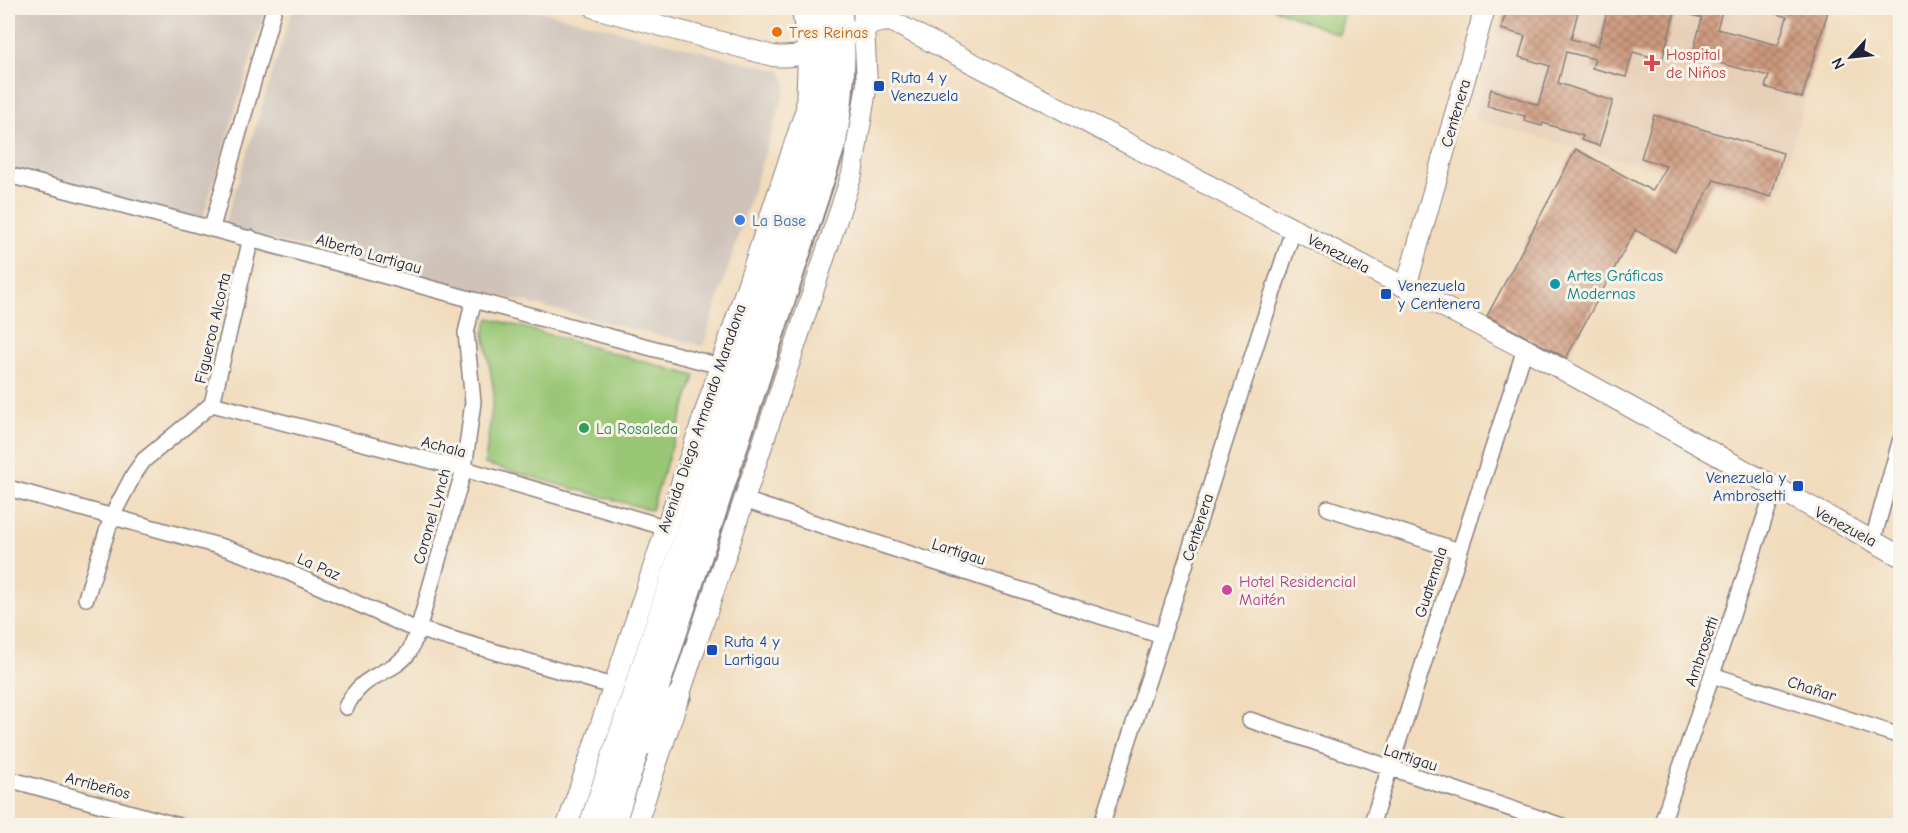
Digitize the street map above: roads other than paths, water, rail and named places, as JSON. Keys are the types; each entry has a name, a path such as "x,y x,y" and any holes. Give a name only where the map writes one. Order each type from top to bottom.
{"main road":[{"name":"Avenida Diego Armando Maradona","path":"613,825 835,142 841,110 819,8"},
{"name":"Avenida Diego Armando Maradona","path":"590,825 810,159 822,115 826,46 840,8"},
{"path":"624,825 630,775 679,695"}],"street":[{"path":"212,227 274,8"},
{"path":"595,8 773,56 791,58 826,46 865,17"},
{"name":"Avenida Diego Armando Maradona","path":"567,825 664,527 826,46 802,8"},
{"name":"Centenera","path":"1406,287 1485,8"},
{"path":"636,825 852,174 864,111 867,71 865,17"},
{"name":"Venezuela","path":"865,17 877,21 891,21 1526,349 1900,556"},
{"name":"Alberto Lartigau","path":"8,175 212,227 473,302 720,366"},
{"name":"Centenera","path":"1101,825 1293,230"},
{"name":"Figueroa Alcorta","path":"86,598 112,516 122,494 144,460 212,404 251,238"},
{"name":"Coronel Lynch","path":"346,706 357,687 401,659 409,651 418,630 464,469 473,402 466,347 473,302"},
{"name":"Guatemala","path":"1371,825 1526,349"},
{"name":"Achala","path":"212,404 464,469 664,527"},
{"path":"1873,540 1900,442"},
{"name":"Ambrosetti","path":"1661,825 1775,487"},
{"name":"La Paz","path":"8,488 177,533 270,564 418,630 612,686"},
{"name":"Lartigau","path":"744,500 1162,636"},
{"path":"1328,508 1459,550"},
{"name":"Chañar","path":"1712,675 1900,736"},
{"name":"Lartigau","path":"1250,720 1389,769 1562,825"},
{"name":"Arribeños","path":"8,779 179,825"}],"place":[{"name":"Tres Reinas","path":"777,32"},
{"name":"Hospital de Niños","path":"1652,63"},
{"name":"Ruta 4 y Venezuela","path":"879,86"},
{"name":"La Base","path":"740,220"},
{"name":"Artes Gráficas Modernas","path":"1555,284"},
{"name":"Venezuela y Centenera","path":"1386,294"},
{"name":"La Rosaleda","path":"584,428"},
{"name":"Venezuela y Ambrosetti","path":"1798,486"},
{"name":"Hotel Residencial Maitén","path":"1227,590"},
{"name":"Ruta 4 y Lartigau","path":"712,650"}]}
